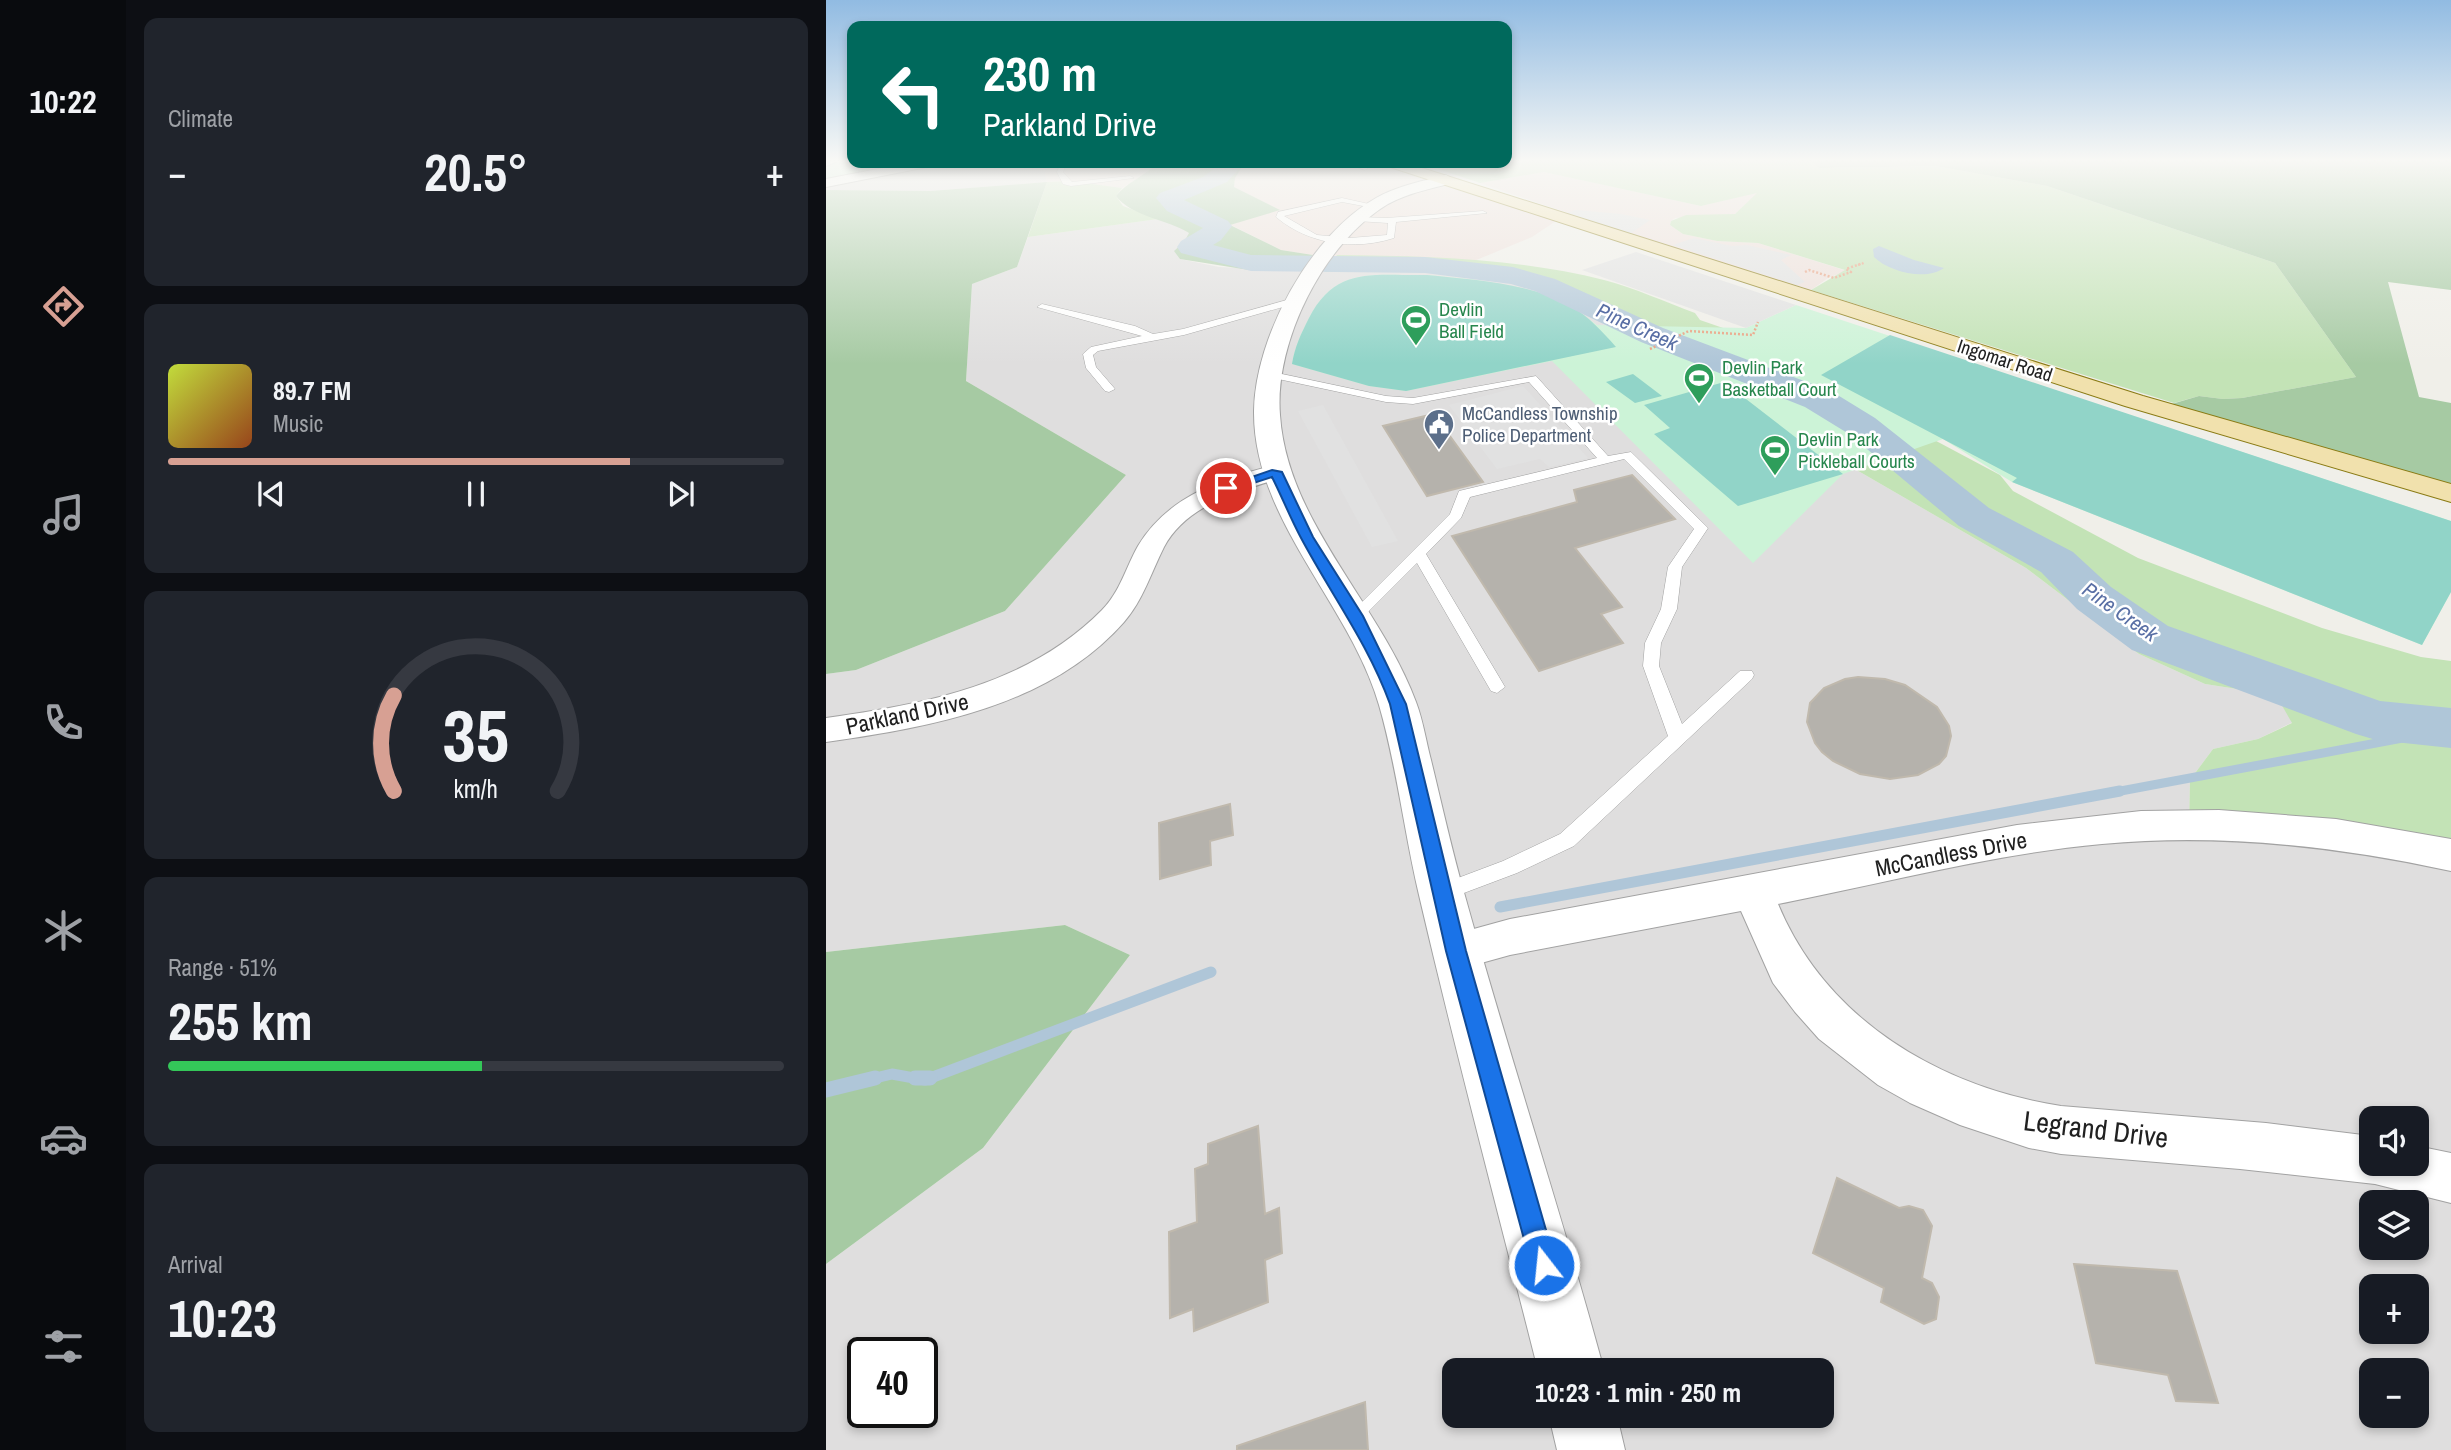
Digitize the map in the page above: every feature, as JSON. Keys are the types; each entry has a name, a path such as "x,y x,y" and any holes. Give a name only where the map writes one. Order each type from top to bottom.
{"main road":[{"name":"Ingomar Road","path":"1597,229 2134,401 2451,493"}],"street":[{"path":"1350,229 1319,263 1294,301 1278,338 1268,373 1265,418 1276,472 1307,537 1378,656 1398,704 1456,951 1568,1358"},
{"name":"Parkland Drive","path":"826,730 934,713 996,692 1032,675 1064,656 1112,617 1132,591 1159,533 1172,520 1209,496 1276,472"},
{"name":"McCandless Drive","path":"1456,951 1510,937 1999,844 2140,826 2237,825 2294,829 2358,837 2451,855"},
{"name":"Legrand Drive","path":"1753,892 1775,945 1807,995 1852,1038 1938,1093 1995,1115 2068,1131 2290,1149 2359,1159"},
{"path":"2429,1173 2451,1178"},
{"path":"1586,1428 1591,1450"}],"lane":[{"path":"1297,229 1306,235 1339,239 1389,238 1393,234 1393,229"},
{"path":"1109,389 1091,368 1088,354 1095,349 1184,332 1294,301"},
{"path":"1042,307 1131,327 1152,337"},
{"path":"1268,373 1386,399 1413,401 1532,378 1605,460"},
{"path":"1356,616 1456,514 1464,494 1627,455 1701,528 1675,567 1669,609 1653,643 1651,666 1678,738"},
{"path":"1418,553 1497,687"},
{"path":"1441,893 1510,867 1566,840 1746,675"}],"path":[{"path":"1805,272 1809,270 1834,278 1852,272 1846,269 1864,263"},
{"path":"1650,349 1689,331 1754,335 1758,322"}],"shaded area":[{"path":"1088,229 1182,229 1189,233 1180,259 1219,267 1324,272 1458,271 1516,277 1567,294 1613,324 1690,359 1841,461 2026,568 2139,654 2205,684 2250,691 2280,702 2293,722 2258,739 2213,749 2190,780 2189,825 2451,855 2451,1450 826,1450 826,1264 983,1148 1130,955 1065,925 826,952 826,674 856,670 1005,611 1126,475 966,381 972,284 1017,267 1028,237"},
{"path":"1238,229 1544,229 1532,237 1474,261 1313,255 1281,250"},
{"path":"1614,229 1675,229 1683,234 1717,241 1758,243 1847,271 1828,278 1811,290"},
{"path":"1614,229 1638,229 1630,234"},
{"path":"1694,238 1732,246 1747,245 1791,255 1781,260 1805,282 1797,285 1673,245"},
{"path":"1879,246 1944,268 1928,274 1918,274 1889,267 1874,257 1873,249"},
{"path":"1636,252 1796,305 1746,328 1582,270"},
{"path":"1374,275 1462,278 1539,292 1584,315 1616,347 1406,391 1369,386 1292,364 1309,318 1320,301 1344,281"},
{"path":"1890,335 2451,521 2451,592 2422,645 2012,482 2017,478 1821,375"},
{"path":"1633,374 1662,396 1635,403 1606,382"},
{"path":"1724,382 1843,474 1738,506 1654,434 1670,428 1644,405"},
{"path":"1523,386 1588,458 1549,467 1540,459 1497,469 1449,405"},
{"path":"1323,405 1398,541 1372,547 1298,411"}],"green space":[{"path":"826,229 1031,229 1017,267 972,284 966,381 1126,475 1005,611 856,670 826,674"},
{"path":"1031,229 1088,229 1028,237"},
{"path":"1181,229 1237,229 1281,250 1313,255 1300,271 1249,270 1180,259 1174,251 1189,233"},
{"path":"1675,229 2173,229 2275,263 2356,377 2242,398 2199,396 2174,403 1811,290 1845,270 1758,243 1717,241 1683,234"},
{"path":"2173,229 2451,229 2451,290 2388,282 2419,397 2451,403 2451,493 2158,408 2199,396 2242,398 2356,377 2275,263"},
{"path":"1337,255 1437,258 1538,267 1604,280 1639,291 1695,313 1700,320 1726,329 2000,475 2013,491 2138,558 2322,628 2421,657 2451,661 2451,855 2189,825 2190,780 2213,749 2258,739 2292,723 2280,702 2250,691 2205,684 2139,654 2026,568 1841,461 1690,359 1613,324 1567,294 1516,277 1458,271 1324,272"},
{"path":"1374,275 1427,275 1478,280 1526,290 1569,305 1597,325 1746,328 1796,305 2451,521 2451,592 2422,645 2012,482 1943,439 1843,474 1753,563 1552,361 1406,391 1369,386 1292,364 1309,318 1320,301 1344,281"},
{"path":"1065,925 1130,955 983,1148 826,1264 826,952"}],"building":[{"path":"1434,414 1483,482 1427,496 1383,426"},
{"path":"1632,475 1675,519 1575,548 1622,607 1601,614 1623,643 1539,671 1452,536 1577,502 1574,490"},
{"path":"1858,677 1885,679 1905,685 1937,707 1949,726 1951,736 1946,756 1939,764 1918,775 1890,779 1860,774 1833,761 1822,752 1815,743 1807,722 1810,703 1824,688"},
{"path":"1230,804 1233,835 1210,841 1211,865 1160,879 1159,823"},
{"path":"1258,1126 1265,1214 1279,1208 1282,1253 1265,1260 1268,1302 1194,1331 1193,1309 1170,1318 1169,1232 1197,1222 1195,1169 1208,1164 1208,1144"},
{"path":"1837,1178 1899,1208 1909,1206 1923,1210 1932,1226 1922,1278 1932,1283 1939,1297 1936,1319 1924,1324 1881,1302 1884,1288 1813,1253"},
{"path":"2074,1264 2177,1271 2218,1403 2176,1401 2168,1375 2096,1363"},
{"path":"1365,1402 1368,1450 1237,1450 1237,1446"}],"waterway":[{"name":"Pine Creek","path":"1217,229 1190,247 1251,263 1425,265 1513,276 1545,285 1652,335 1818,399 1862,426 1974,517 2057,562 2094,598 2150,638 2376,720 2451,728"},
{"path":"2110,793 2451,729"},
{"path":"1500,907 2120,791"},
{"path":"867,1080 892,1074 925,1080 1211,972"},
{"path":"826,1090 875,1078"},
{"path":"915,1078 930,1078"}],"place":[{"name":"Devlin Ball Field","path":"1416,347"},
{"name":"Devlin Park Basketball Court","path":"1699,405"},
{"name":"McCandless Township Police Department","path":"1439,451"},
{"name":"Devlin Park Pickleball Courts","path":"1775,477"}],"route":[{"path":"1226,488 1276,472 1307,537 1356,616 1390,683 1398,704 1456,951 1544,1265"}]}
